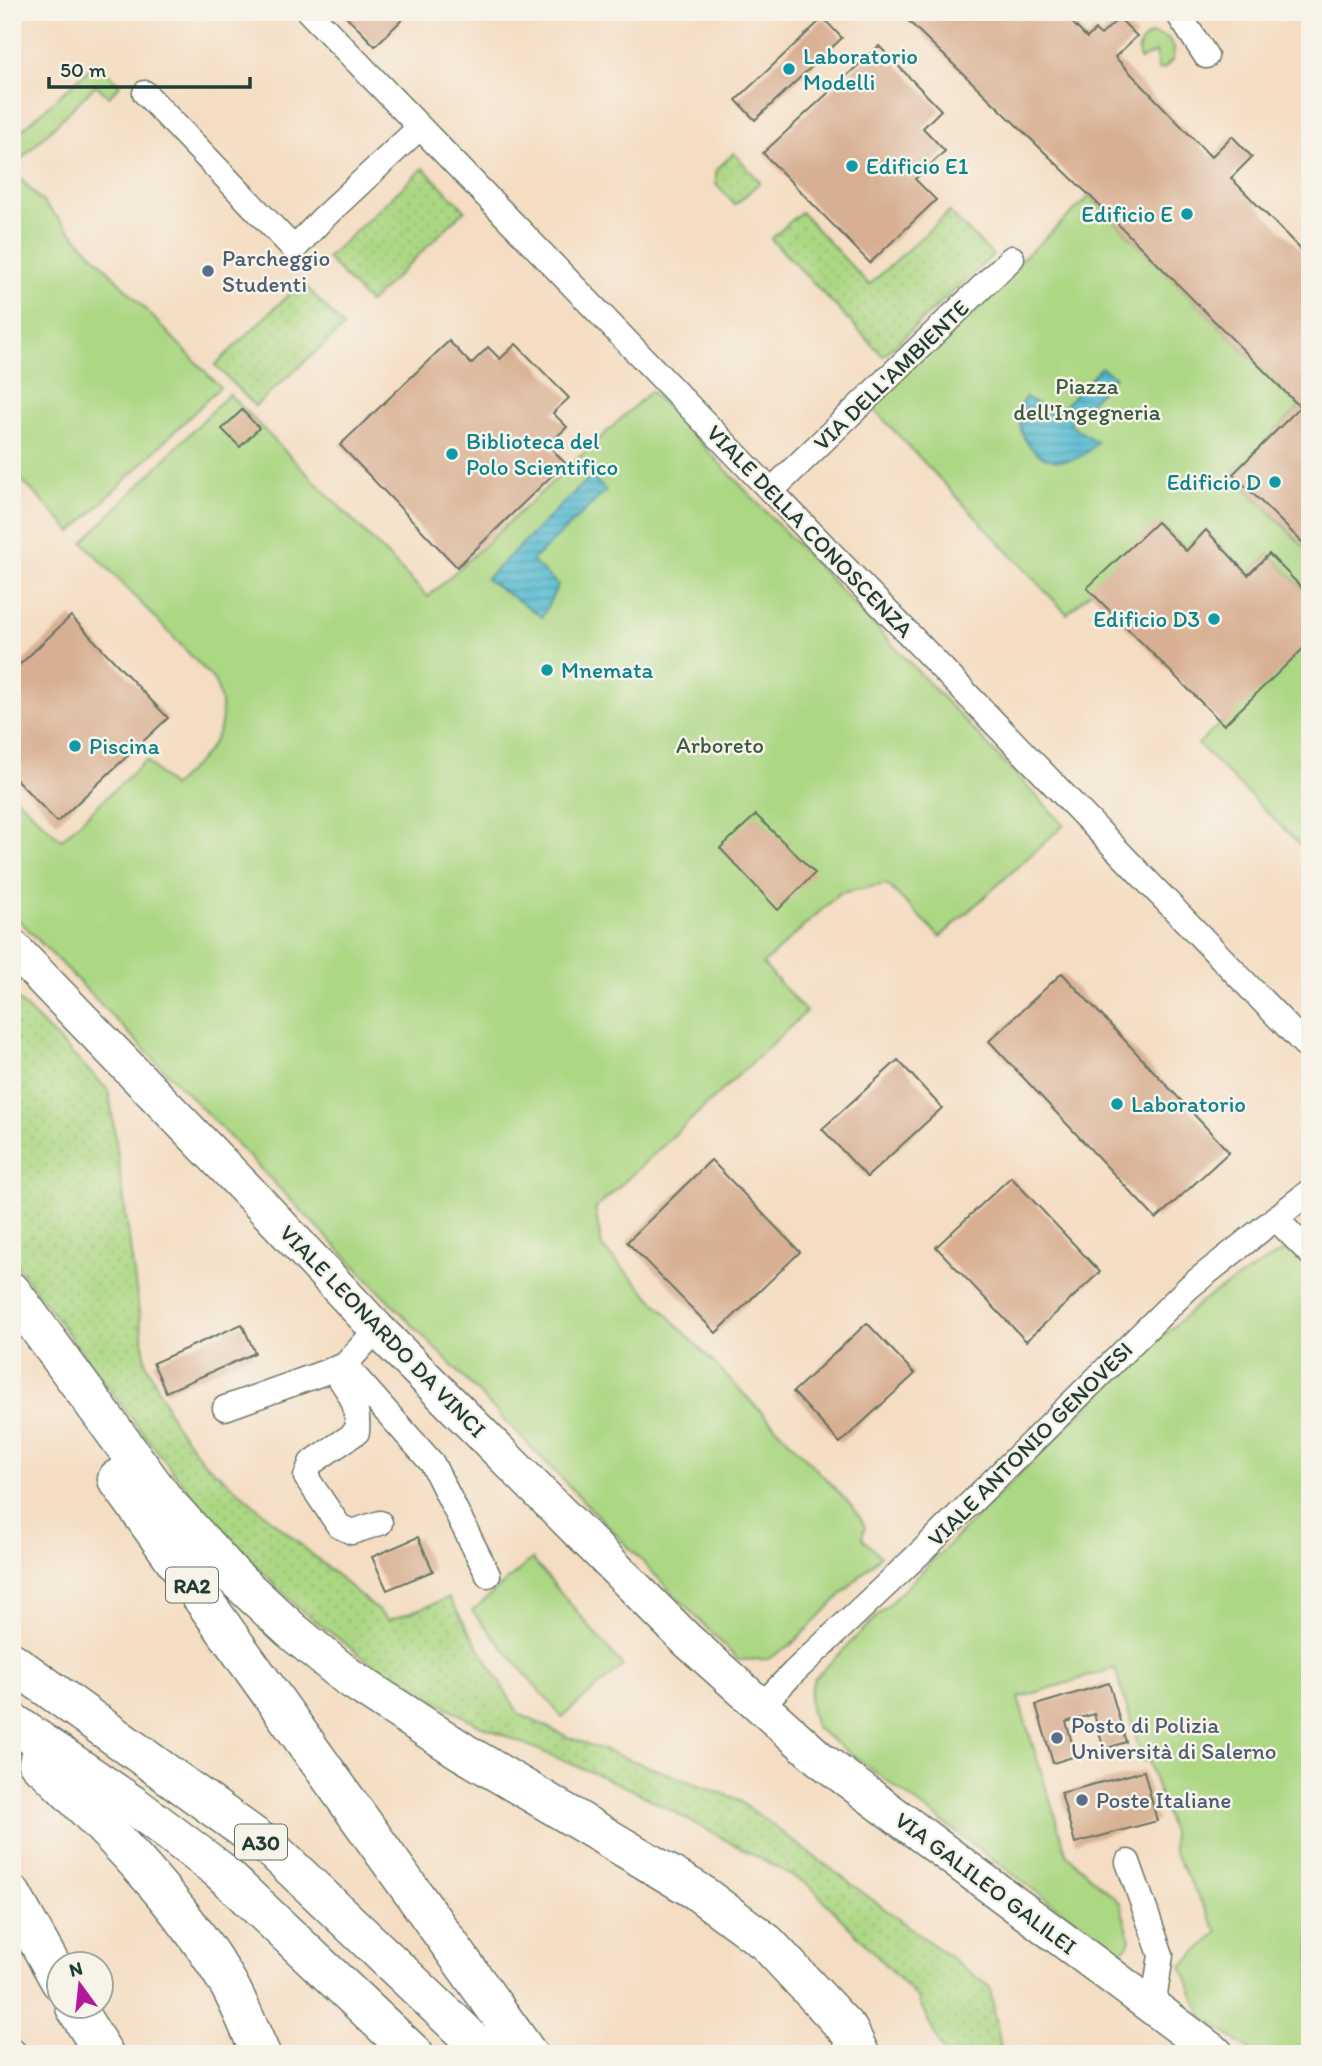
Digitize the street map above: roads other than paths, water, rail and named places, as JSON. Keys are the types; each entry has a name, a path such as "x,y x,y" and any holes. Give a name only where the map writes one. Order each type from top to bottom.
{"highway":[{"path":"12,1292 165,1501 233,1576 291,1630 347,1676 463,1752 707,1898 767,1943 849,2031 860,2054"},
{"name":"RA2","path":"12,1332 528,2054"},
{"name":"A30","path":"12,1662 274,1851 484,2054"},
{"name":"A30","path":"12,1722 136,1807 218,1869 414,2054"},
{"path":"12,1747 45,1768 116,1839 185,1921 229,1986 261,2054"},
{"path":"12,1895 46,1956"},
{"path":"84,2021 104,2054"}],"street":[{"name":"VIALE DELLA CONOSCENZA","path":"309,12 1310,1050"},
{"path":"1177,12 1206,56"},
{"path":"145,93 294,249 322,219 421,127"},
{"name":"VIA DELL'AMBIENTE","path":"771,491 1012,258"},
{"name":"VIALE LEONARDO DA VINCI","path":"12,947 232,1174 377,1329 687,1640 760,1707"},
{"name":"VIALE ANTONIO GENOVESI","path":"760,1707 1189,1287 1310,1191"},
{"path":"1275,1218 1310,1253"},
{"path":"225,1408 339,1367 377,1329"},
{"path":"339,1367 354,1399 358,1420 356,1432 311,1463 306,1477 339,1526 352,1532 380,1523"},
{"path":"339,1367 432,1463 488,1575"},
{"name":"VIA GALILEO GALILEI","path":"760,1707 820,1759 1216,2054"},
{"path":"1128,1862 1161,1955 1153,2008"},
{"path":"12,2050 16,2054"}],"water":[{"path":"1101,367 1115,377 1069,424 1097,442 1083,455 1068,461 1053,460 1039,454 1028,444 1021,430 1020,414 1025,397 1056,415"},
{"path":"591,476 606,491 532,561 558,585 542,617 486,579"}],"place":[{"name":"Laboratorio Modelli","path":"789,69"},
{"name":"Edificio E1","path":"852,166"},
{"name":"Edificio E","path":"1187,214"},
{"name":"Parcheggio Studenti","path":"208,271"},
{"name":"Biblioteca del Polo Scientifico","path":"452,454"},
{"name":"Edificio D","path":"1275,482"},
{"name":"Edificio D3","path":"1214,619"},
{"name":"Mnemata","path":"547,670"},
{"name":"Piscina","path":"75,746"},
{"name":"Laboratorio","path":"1117,1104"},
{"name":"Posto di Polizia Università di Salerno","path":"1057,1738"},
{"name":"Poste Italiane","path":"1082,1800"}],"park label":[{"name":"Piazza dell'Ingegneria","path":"1087,399"},
{"name":"Arboreto","path":"720,745"}]}
